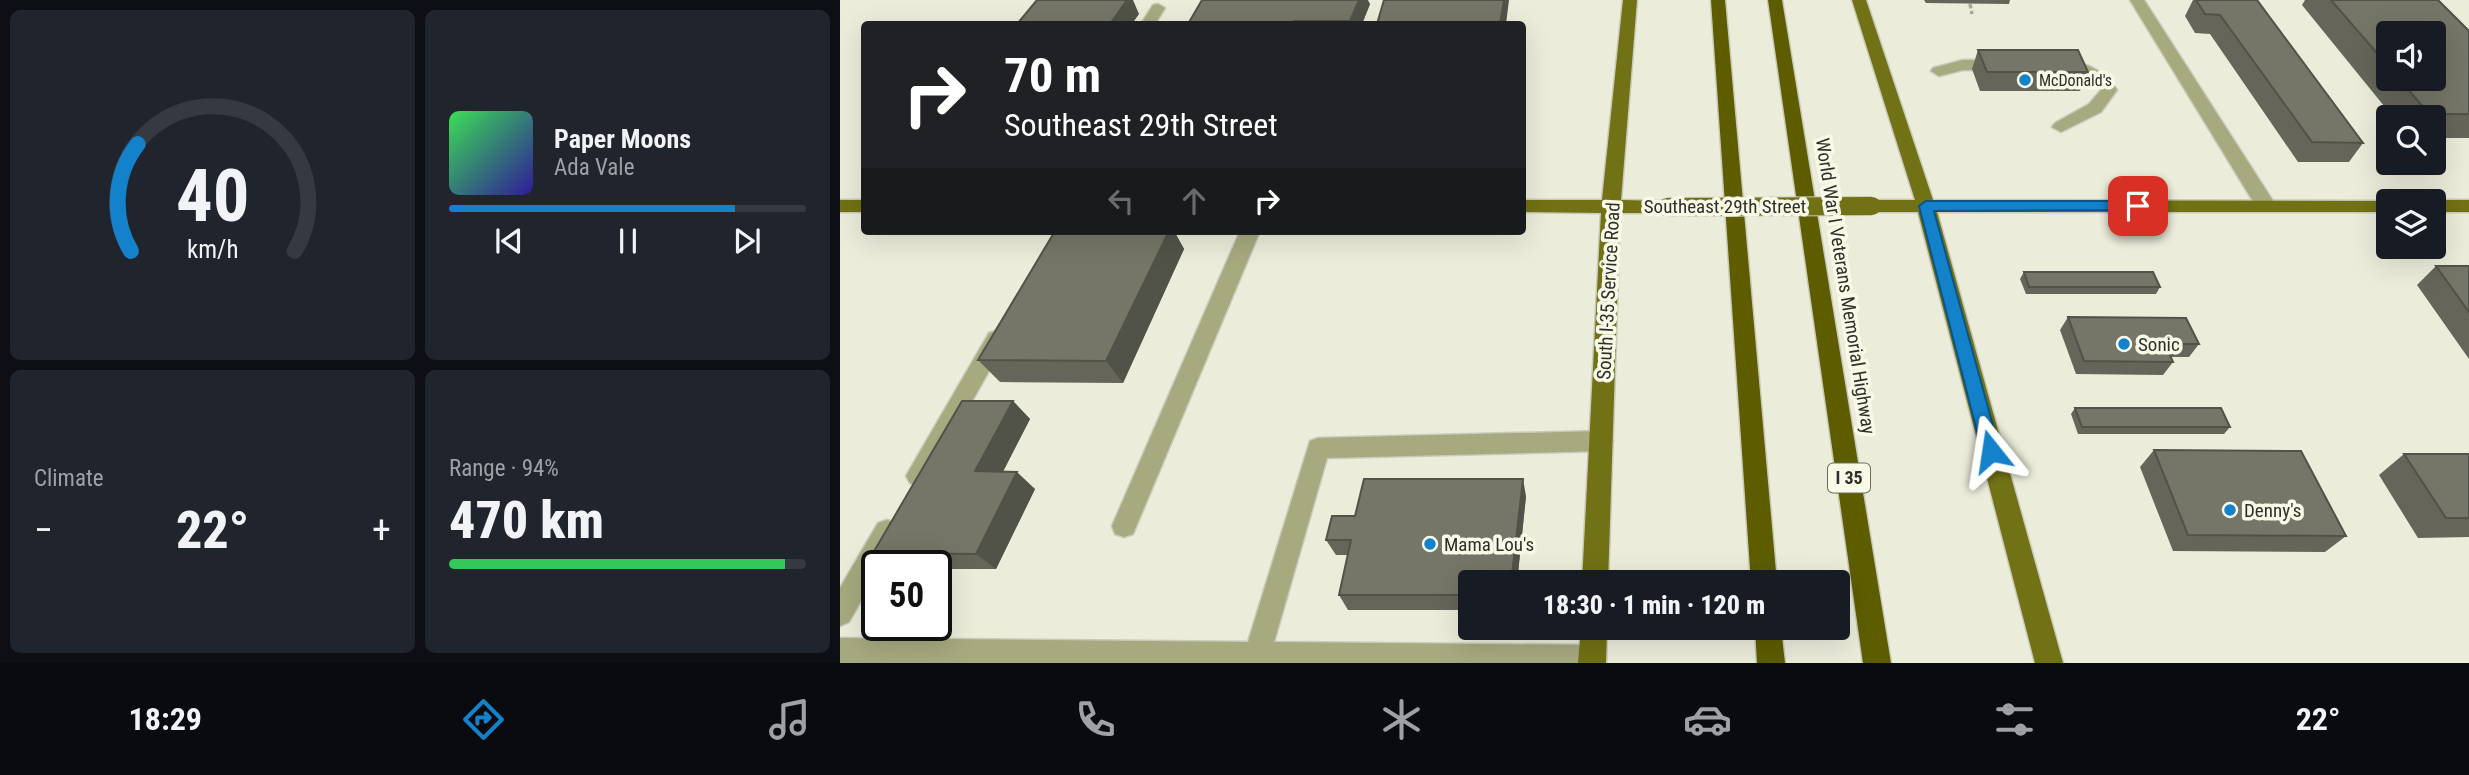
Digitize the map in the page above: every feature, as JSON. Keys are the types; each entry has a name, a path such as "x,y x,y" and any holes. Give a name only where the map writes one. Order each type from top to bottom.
{"highway":[{"path":"1718,0 1763,570"},
{"name":"World War I Veterans Memorial Highway","path":"1775,0 1877,663"},
{"path":"1769,640 1771,663"}],"main road":[{"name":"South I-35 Service Road","path":"1596,570 1611,206 1630,0"},
{"path":"1859,0 1926,206 2049,663"},
{"path":"840,206 861,206"},
{"name":"Southeast 29th Street","path":"1526,206 2376,206"},
{"path":"2446,206 2469,206"},
{"path":"1592,661 1593,640"}],"street":[{"path":"2137,0 2266,206"},
{"path":"1151,21 1158,8"},
{"path":"1939,71 1963,65 2014,65"},
{"path":"2039,65 2080,67 2101,76 2109,90 2095,107 2061,127"},
{"path":"1124,526 1248,235"},
{"path":"908,494 1010,315"},
{"path":"1257,656 1318,447 1601,441"},
{"path":"840,613 894,518"},
{"path":"840,651 1592,661"}],"path":[{"path":"1970,4 1972,14"}],"building":[{"path":"1037,0 1127,0 1112,21 1020,21"},
{"path":"1202,0 1359,0 1350,21 1190,21"},
{"path":"1384,0 1504,0 1500,21 1378,21"},
{"path":"2196,0 2257,0 2363,143 2312,142 2220,15 2205,14"},
{"path":"2331,0 2438,0 2469,31 2469,114 2446,114 2446,105 2421,105 2409,91 2446,91 2446,21 2376,21 2376,52"},
{"path":"1978,50 2078,50 2088,72 1987,72"},
{"path":"1053,235 1167,235 1106,361 978,360"},
{"path":"2436,266 2469,266 2469,312"},
{"path":"2024,272 2153,272 2160,287 2029,287"},
{"path":"2068,317 2186,318 2199,344 2165,344 2173,362 2084,361"},
{"path":"962,401 1013,401 975,471 1017,472 976,554 952,554 952,550 875,550"},
{"path":"2075,408 2221,408 2230,427 2082,427"},
{"name":"Denny's","path":"2154,450 2301,451 2346,536 2188,535"},
{"path":"2404,454 2469,454 2469,518 2446,518"},
{"name":"Mama Lou's","path":"1364,479 1523,479 1512,570 1458,570 1458,595 1339,595 1351,540 1326,540 1332,516 1355,516"}],"place":[{"name":"McDonald's","path":"2025,80"},
{"name":"Sonic","path":"2124,344"},
{"name":"Denny's","path":"2230,510"},
{"name":"Mama Lou's","path":"1430,544"}],"route":[{"path":"1991,451 1926,206 2138,206"}]}
